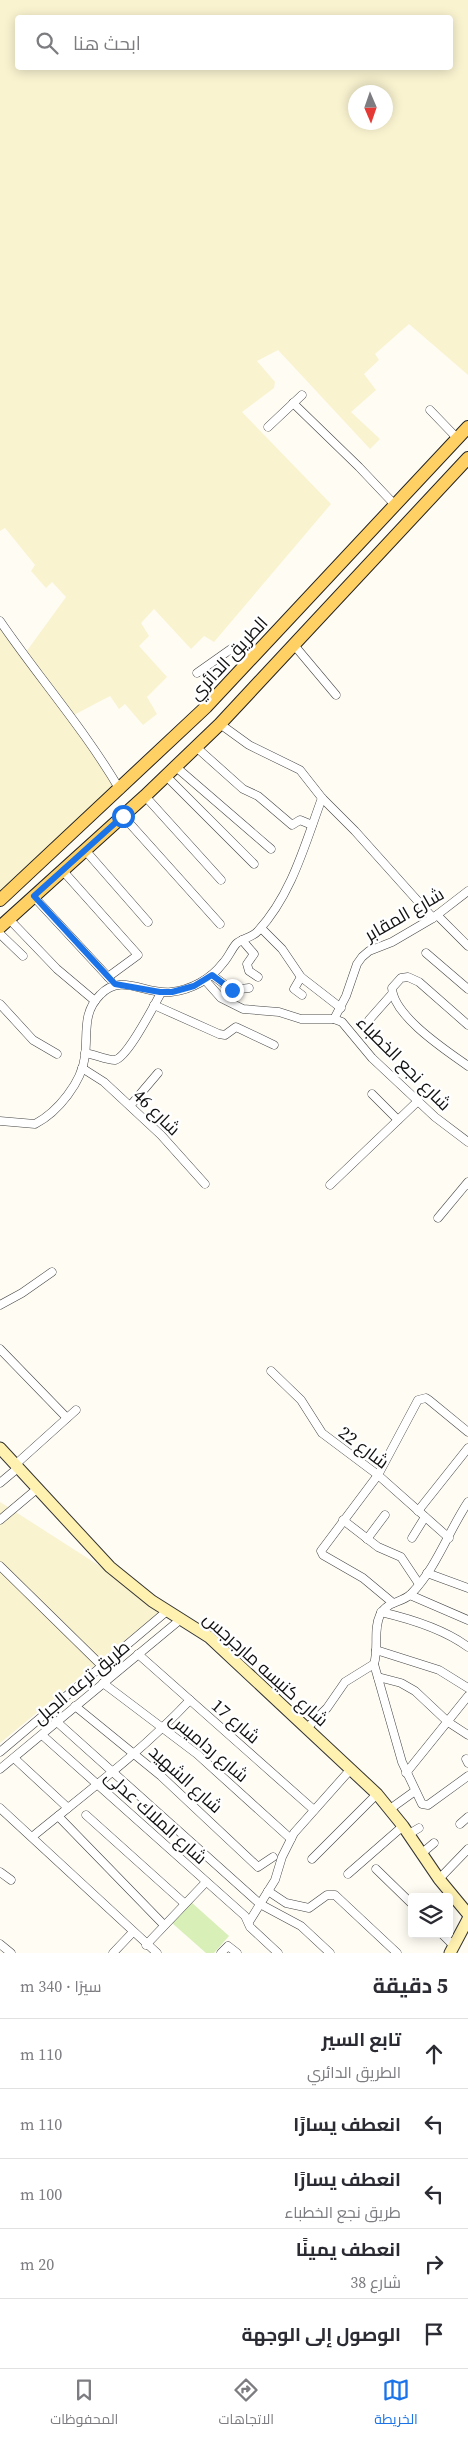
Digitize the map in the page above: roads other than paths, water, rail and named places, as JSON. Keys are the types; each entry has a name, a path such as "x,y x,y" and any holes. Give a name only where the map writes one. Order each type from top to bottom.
{"main road":[{"name":"الطريق الدائري","path":"0,900 194,719 248,664 468,427"},
{"path":"4,923 145,796 220,724 468,458"},
{"path":"300,608 314,622"},
{"path":"76,831 88,848"}],"street":[{"path":"268,427 302,394"},
{"path":"293,403 356,463 395,505"},
{"path":"430,410 457,438"},
{"path":"0,621 32,667 81,728 120,790"},
{"path":"294,645 336,695"},
{"path":"198,673 231,649 248,664"},
{"path":"220,724 249,745 300,770 322,798 435,916 468,946"},
{"path":"196,747 242,788 258,796 292,825 300,820 312,825"},
{"path":"176,766 271,849"},
{"path":"166,776 254,864"},
{"path":"145,796 221,880"},
{"path":"34,896 115,984 160,992 183,990 209,977 222,965 234,946 261,928 287,890 322,798"},
{"path":"123,816 220,924"},
{"path":"88,848 148,922"},
{"path":"62,870 138,955 108,977"},
{"name":"شارع المقابر","path":"334,1019 341,1008 357,964 362,957 369,951 392,942 467,895"},
{"path":"4,923 95,1002"},
{"path":"261,928 282,949 301,978 341,1008"},
{"path":"0,934 22,956"},
{"path":"242,940 254,954 247,964 248,971 258,977"},
{"path":"426,953 468,989"},
{"path":"209,977 232,990 249,988"},
{"name":"شارع نجع الخطباء","path":"209,977 221,998 243,1009 279,1012 306,1020 334,1019 350,1029 372,1058 452,1132 468,1142"},
{"path":"301,978 294,989 302,995"},
{"path":"468,1025 414,978 401,978 395,982 392,994 397,1004 423,1032 468,1066"},
{"path":"0,1121 27,1124 42,1120 55,1110 66,1096 82,1068 85,1053 85,1027 88,1016 95,1002 107,988 115,984"},
{"path":"85,1053 117,1060 137,1034 160,992"},
{"path":"369,1020 392,994"},
{"path":"0,1004 33,1040 57,1054"},
{"path":"154,1005 219,1034 225,1035 236,1027 274,1044"},
{"name":"شارع 46","path":"82,1068 98,1076 162,1136 205,1184"},
{"path":"130,1106 158,1073"},
{"path":"372,1094 398,1120"},
{"path":"330,1185 418,1101"},
{"path":"438,1218 468,1182"},
{"path":"0,1305 22,1293 52,1272"},
{"path":"0,1349 67,1418"},
{"name":"شارع 22","path":"272,1371 301,1400 322,1433 378,1475 449,1538"},
{"path":"393,1603 363,1578 322,1554 321,1551 378,1475 418,1400 426,1398 468,1432"},
{"path":"0,1483 76,1410"},
{"name":"شارع كنيسه مارجرجس","path":"0,1448 97,1554 131,1584 167,1611 209,1637 377,1794 406,1830 439,1879 468,1914"},
{"path":"418,1511 468,1448"},
{"path":"460,1457 468,1463"},
{"path":"0,1520 38,1488"},
{"path":"467,1777 426,1806 422,1804 406,1773 374,1664 378,1620 381,1612 393,1603 410,1595 428,1573 468,1502"},
{"path":"367,1539 385,1515"},
{"path":"412,1538 425,1517"},
{"path":"344,1520 378,1547 401,1557 419,1584"},
{"path":"0,1566 102,1666"},
{"path":"428,1573 468,1588"},
{"path":"410,1595 468,1620"},
{"name":"طريق ترعه الجبل","path":"0,1752 167,1611"},
{"path":"381,1612 408,1619 444,1634 468,1647"},
{"name":"طريق ترعه الجبل","path":"0,1769 181,1618"},
{"path":"376,1650 439,1670 468,1688"},
{"name":"شارع 17","path":"138,1654 314,1810"},
{"path":"306,1729 327,1708 345,1682 374,1664"},
{"path":"378,1677 400,1683 415,1691 448,1722 468,1735"},
{"name":"شارع رداميس","path":"104,1683 164,1728 229,1782 291,1839"},
{"path":"406,1773 468,1696"},
{"path":"32,1837 164,1728 190,1700"},
{"name":"شارع الشهيد","path":"76,1706 134,1754 258,1867 272,1857"},
{"path":"57,1722 260,1904 301,1926 330,1953"},
{"name":"شارع الملاك عدلى","path":"42,1735 246,1916 250,1927 278,1953"},
{"path":"9,1744 16,1756 68,1808"},
{"path":"249,1922 275,1880 291,1839 350,1770"},
{"path":"390,1809 415,1791"},
{"path":"312,1859 377,1794"},
{"path":"0,1808 132,1933 157,1953"},
{"path":"86,1815 184,1903"},
{"path":"58,1816 164,1925"},
{"path":"460,1824 468,1817"},
{"path":"348,1874 406,1830 419,1828"},
{"path":"421,1854 434,1842"},
{"path":"439,1879 468,1849"},
{"path":"376,1868 408,1900"},
{"path":"0,1872 11,1880"},
{"path":"146,1944 206,1882"},
{"path":"268,1891 286,1903 309,1908 335,1891 338,1897 397,1953"},
{"path":"445,1938 453,1950 468,1919"},
{"path":"113,1953 132,1933"},
{"path":"0,1944 10,1953"},
{"path":"221,1953 228,1946 236,1953"}]}
